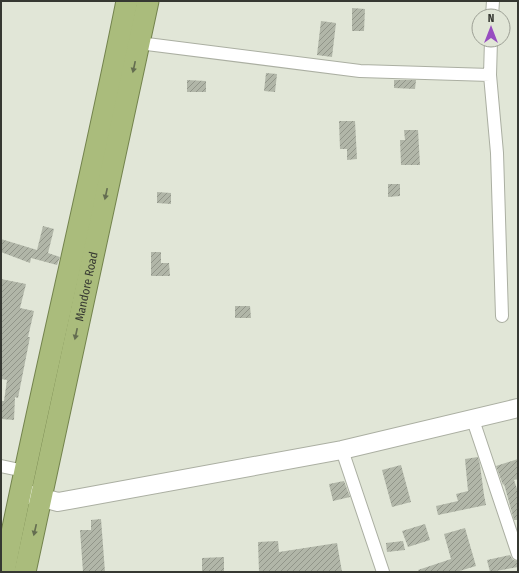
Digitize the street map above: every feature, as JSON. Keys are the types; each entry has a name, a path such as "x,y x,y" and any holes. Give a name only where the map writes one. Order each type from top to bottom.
{"highway":[{"name":"Mandore Road","path":"4,572 20,492 127,1"},
{"name":"Mandore Road","path":"25,572 148,1"}],"main road":[{"path":"20,492 58,502 342,450 473,420 518,408"}],"street":[{"path":"139,43 360,71 490,75"},
{"path":"491,48 490,75 497,154 502,316"},
{"path":"473,420 518,554"},
{"path":"342,450 383,572"},
{"path":"1,466 45,477"}],"building":[{"path":"352,8 365,9 364,31 352,31"},
{"path":"321,21 336,23 332,57 317,55"},
{"path":"266,73 277,74 275,92 264,91"},
{"path":"187,80 206,81 206,92 187,92"},
{"path":"394,80 416,80 415,89 394,88"},
{"path":"339,121 355,121 357,159 347,160 347,149 340,149"},
{"path":"404,130 418,130 420,165 401,165 400,140 405,140"},
{"path":"388,184 400,184 400,196 388,197"},
{"path":"157,192 171,193 171,204 157,203"},
{"path":"43,226 54,229 48,253 60,257 57,265 31,258 30,263 1,252 1,239 37,250"},
{"path":"151,252 161,252 161,263 169,263 170,276 151,276"},
{"path":"1,279 26,284 20,308 34,311 18,398 15,397 14,420 1,419 1,401 4,401 7,380 1,379"},
{"path":"235,306 250,306 251,318 235,318"},
{"path":"478,457 486,505 438,515 436,506 458,501 456,494 468,491 465,459"},
{"path":"518,459 518,479 514,480 518,492 518,520 514,520 504,484 503,485 496,466"},
{"path":"401,465 411,502 392,507 382,470"},
{"path":"344,481 350,497 333,501 329,484"},
{"path":"101,519 105,572 83,572 80,530 91,530 91,520"},
{"path":"425,524 430,540 408,547 402,531"},
{"path":"465,528 476,566 456,572 419,572 418,570 451,559 444,534"},
{"path":"278,541 279,552 337,543 342,572 259,572 258,542"},
{"path":"403,541 405,550 387,552 386,543"},
{"path":"510,555 513,560 518,561 518,567 490,572 487,560"},
{"path":"224,557 224,572 202,572 202,558"}]}
